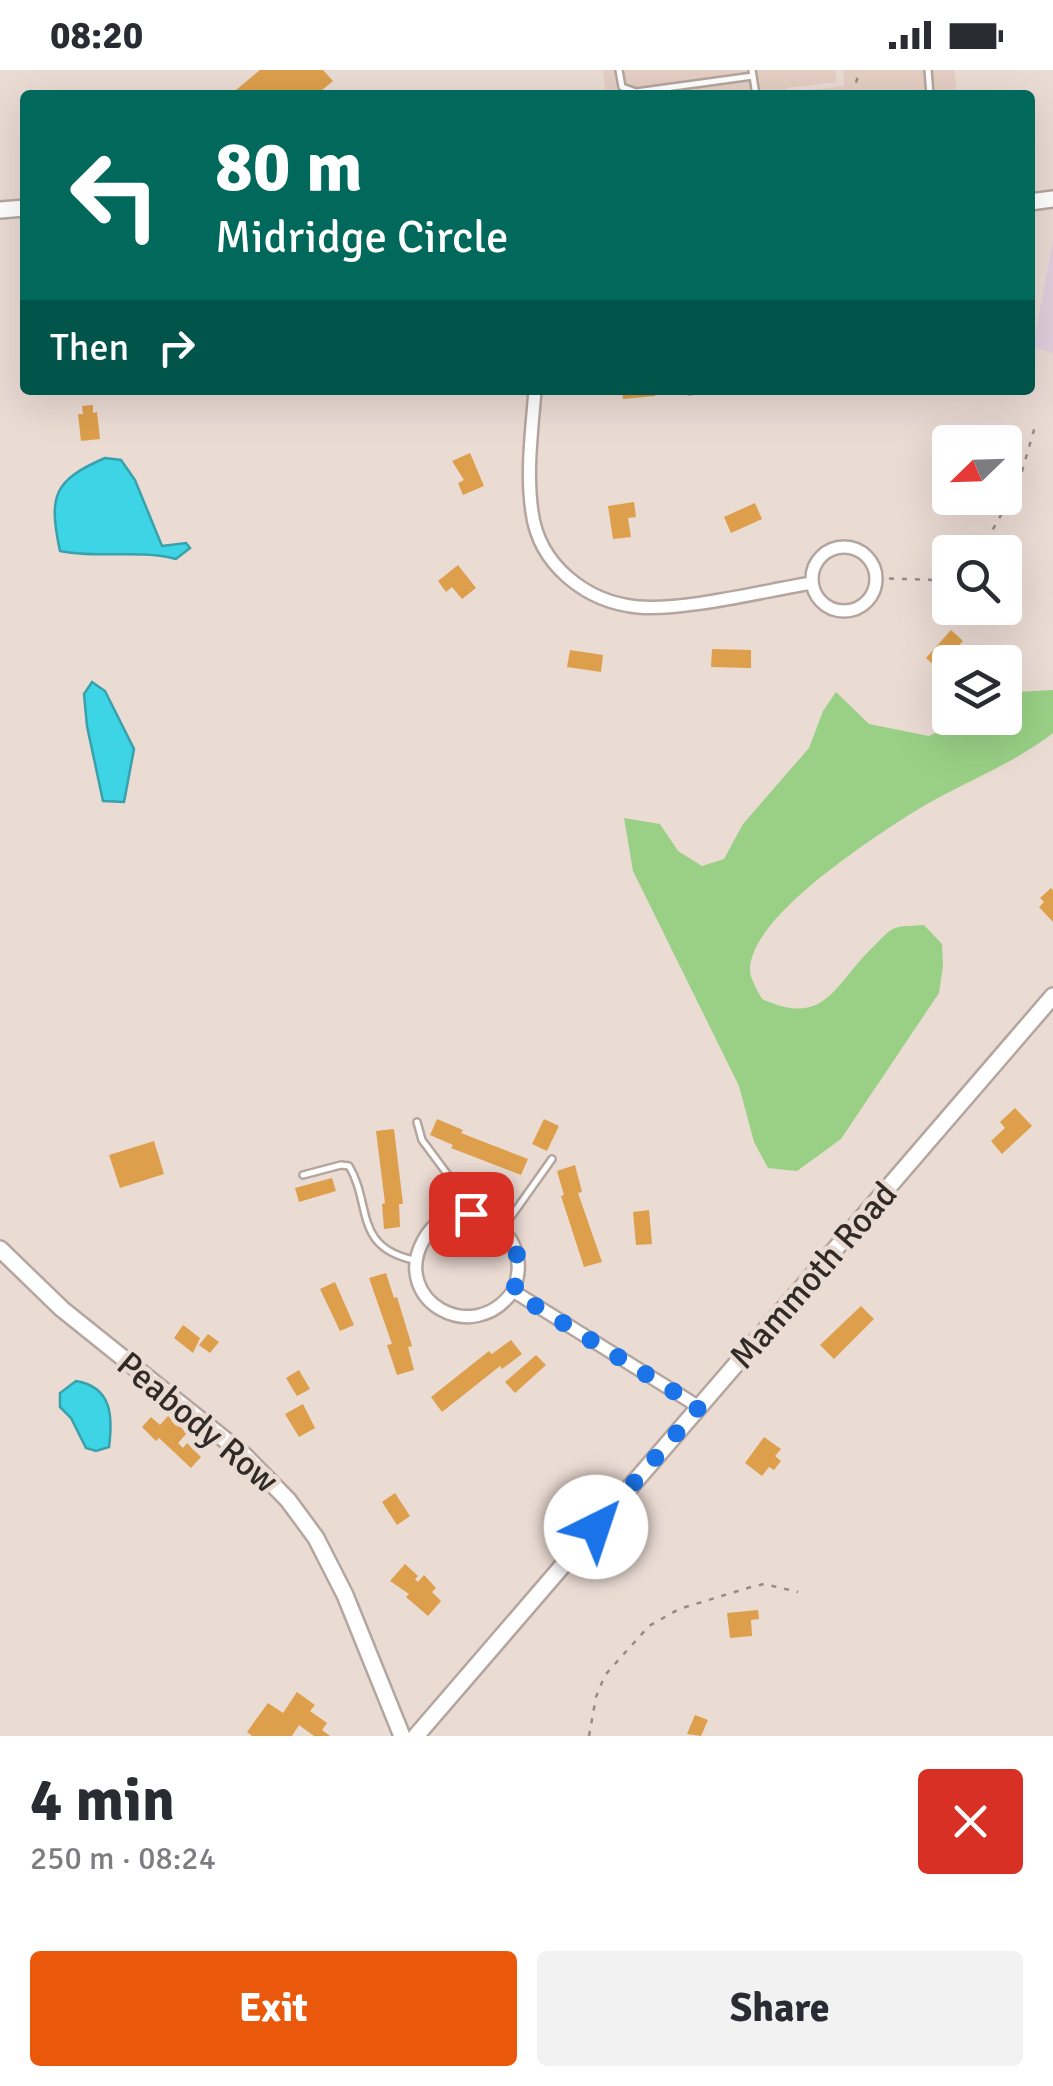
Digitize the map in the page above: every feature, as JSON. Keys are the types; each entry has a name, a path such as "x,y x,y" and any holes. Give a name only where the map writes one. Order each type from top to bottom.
{"main road":[{"name":"Mammoth Road","path":"416,1736 1053,996"},
{"name":"Peabody Row","path":"0,1251 62,1309 244,1455 288,1500 316,1538 345,1594 402,1736"}],"street":[{"path":"535,395 529,475 534,522 549,557 576,584 610,601 660,608 812,584"},
{"path":"841,547 868,558 876,578 870,598 852,610 831,608 822,602 812,584 812,573 822,556 841,547"},
{"path":"466,1215 482,1216 503,1228 519,1261 513,1292 483,1316 454,1316 436,1307 423,1292 417,1274 421,1244 433,1228 451,1217 466,1215"},
{"path":"513,1292 699,1407"}],"lane":[{"path":"619,70 622,87 630,90"},
{"path":"648,90 752,73"},
{"path":"417,1122 422,1140 448,1176 466,1215"},
{"path":"503,1228 552,1158"},
{"path":"303,1175 341,1164 349,1166 370,1231 396,1256 417,1260"}],"path":[{"path":"990,535 1018,485 1036,423"},
{"path":"876,578 932,580"},
{"path":"589,1736 596,1696 605,1676 650,1626 679,1608 751,1586 764,1584 798,1592"}],"shaded area":[{"path":"603,70 835,70 837,82 787,90 605,90"},
{"path":"843,70 954,70 956,90 808,90 844,86"},
{"path":"1053,240 1053,353 1035,348"}],"green space":[{"path":"1053,690 1053,733 1019,756 912,813 842,860 790,904 755,949 750,974 762,999 801,1008 828,997 893,929 924,925 942,944 939,993 841,1139 797,1171 768,1168 754,1142 739,1086 633,871 624,818 660,824 678,851 702,866 724,859 743,824 809,748 823,711 836,692 869,724 929,736 1022,735 1022,692"}],"water":[{"path":"105,458 121,460 135,480 162,546 186,543 190,548 176,559 60,551 55,516 59,492 75,474"},
{"path":"92,682 105,691 134,749 124,802 103,801 84,694"},
{"path":"76,1381 97,1389 108,1405 109,1447 96,1451 86,1448 71,1418 60,1407 60,1393"}],"building":[{"path":"260,70 323,70 333,81 322,90 236,90"},
{"path":"623,395 655,395 655,396 623,399"},
{"path":"93,405 100,439 81,441 78,414 83,414 82,406"},
{"path":"470,453 484,486 463,495 458,483 464,480 452,461"},
{"path":"634,502 636,517 628,518 631,537 613,539 608,506"},
{"path":"755,503 762,519 731,533 724,517"},
{"path":"458,565 476,588 462,599 452,587 446,592 438,581"},
{"path":"951,630 963,641 959,645 938,645"},
{"path":"712,649 751,650 751,668 711,667"},
{"path":"570,650 603,655 601,672 567,667"},
{"path":"1051,888 1053,922 1039,907 1044,902 1040,898"},
{"path":"1015,1108 1032,1126 1002,1154 991,1141 1005,1128 1000,1122"},
{"path":"437,1119 463,1130 461,1133 528,1159 521,1175 451,1148 453,1145 430,1135"},
{"path":"544,1119 559,1126 547,1151 532,1144"},
{"path":"394,1129 403,1204 399,1204 400,1227 384,1229 385,1203 376,1131"},
{"path":"154,1141 164,1174 120,1188 109,1155"},
{"path":"575,1165 582,1192 578,1193 602,1262 584,1267 557,1171"},
{"path":"332,1178 336,1191 299,1202 295,1188"},
{"path":"649,1210 652,1244 636,1245 633,1212"},
{"path":"386,1273 412,1346 408,1347 414,1370 397,1375 387,1345 392,1344 369,1278"},
{"path":"335,1282 354,1325 340,1331 320,1289"},
{"path":"861,1306 874,1319 834,1359 820,1345"},
{"path":"183,1325 200,1338 193,1353 174,1338"},
{"path":"208,1334 219,1342 210,1353 199,1345"},
{"path":"511,1340 522,1354 502,1369 500,1366 442,1412 431,1397 489,1351 492,1354"},
{"path":"536,1355 546,1365 515,1393 505,1382"},
{"path":"299,1370 310,1389 297,1396 286,1378"},
{"path":"303,1404 315,1428 299,1437 285,1414"},
{"path":"168,1416 187,1433 178,1443 183,1448 187,1443 201,1457 191,1468 142,1427 151,1417 160,1425"},
{"path":"764,1437 781,1449 775,1456 781,1461 762,1476 745,1463"},
{"path":"395,1493 410,1516 397,1525 382,1502"},
{"path":"405,1564 418,1576 418,1582 424,1575 436,1588 432,1592 441,1601 428,1616 406,1597 409,1594 390,1581"},
{"path":"758,1610 759,1619 751,1620 752,1636 730,1638 727,1613"},
{"path":"297,1692 315,1705 310,1711 327,1723 322,1730 330,1736 314,1736 299,1725 292,1736 252,1736 247,1732 268,1703 283,1713"},
{"path":"695,1715 708,1720 701,1736 687,1734"}],"route":[{"path":"471,1214 503,1228 513,1242 519,1272 513,1292 699,1407 596,1527"}]}
